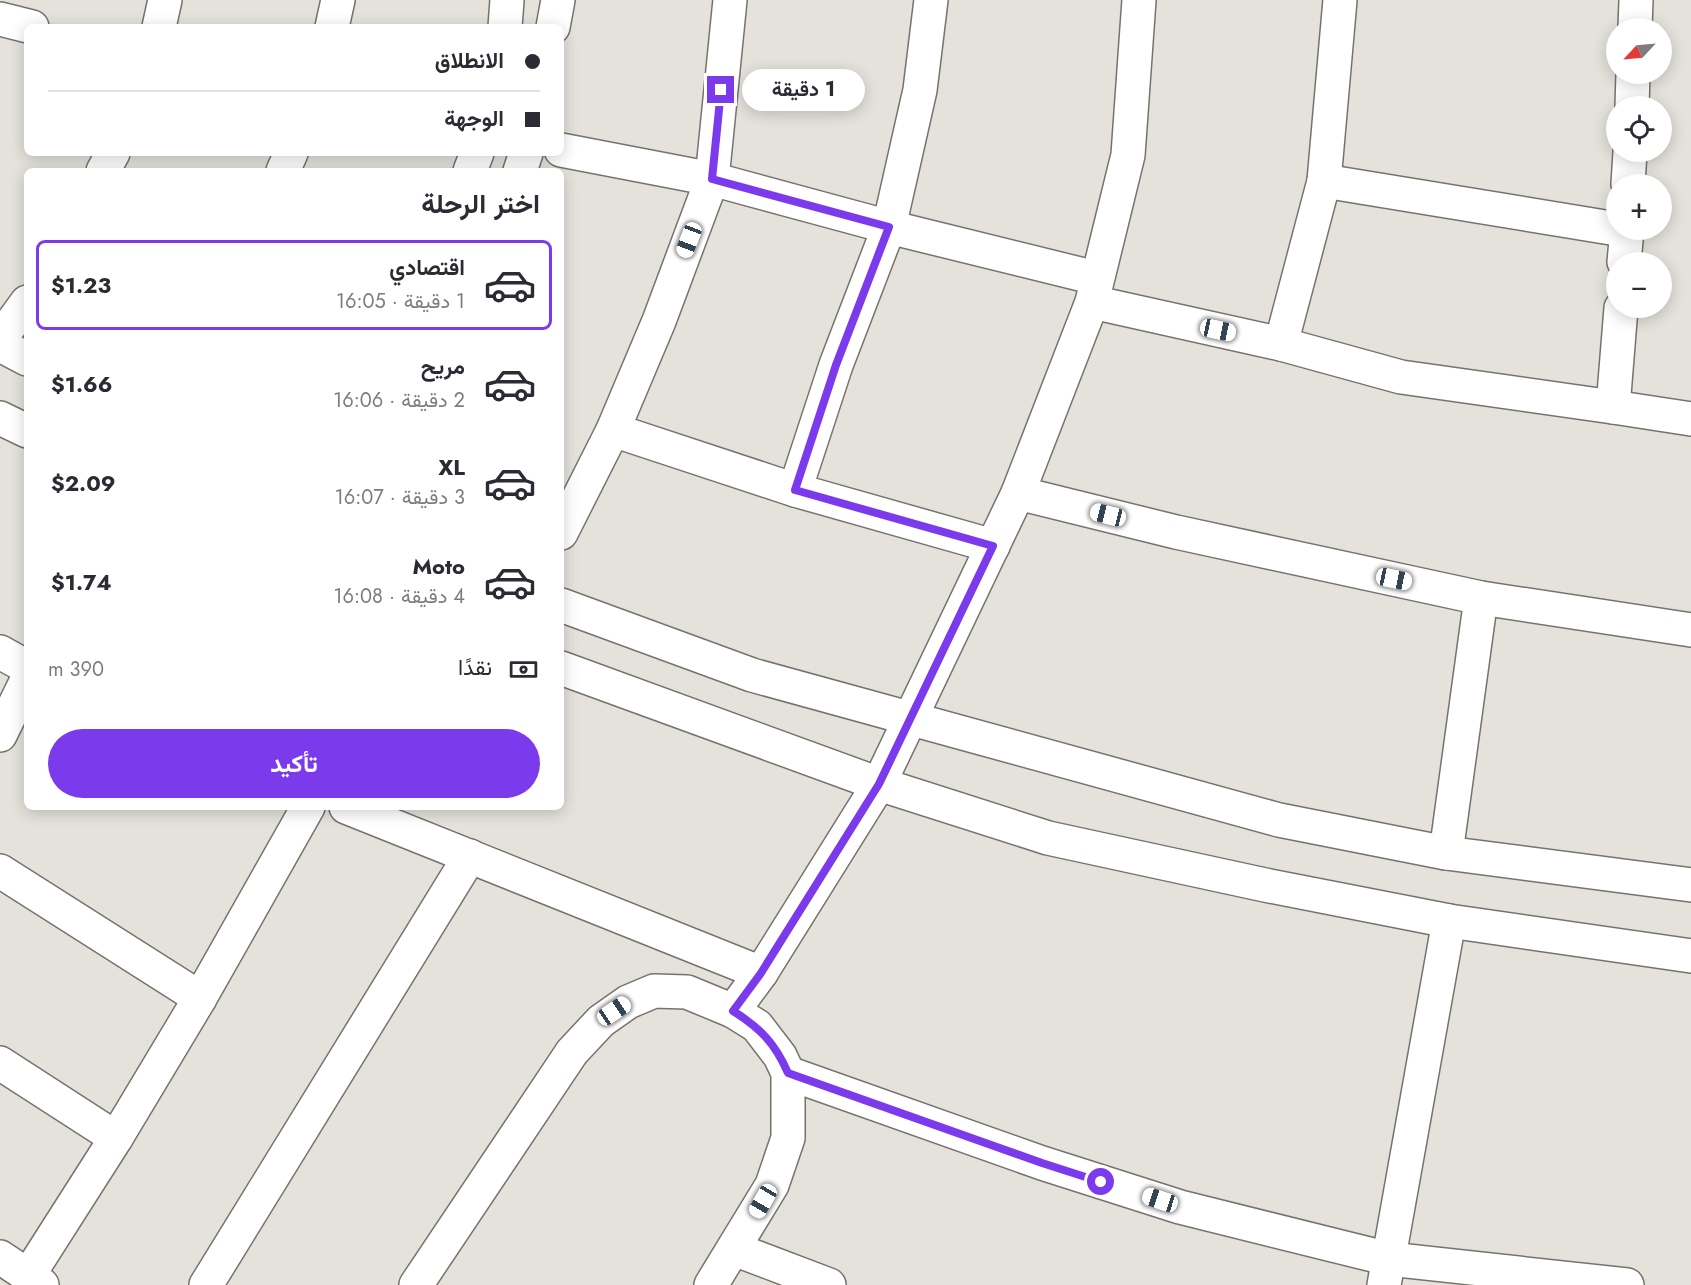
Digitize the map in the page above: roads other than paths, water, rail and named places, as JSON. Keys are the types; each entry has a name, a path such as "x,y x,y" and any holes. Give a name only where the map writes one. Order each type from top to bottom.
{"street":[{"path":"160,24 165,0"},
{"path":"333,24 338,0"},
{"path":"505,24 507,0"},
{"path":"554,24 558,0"},
{"path":"564,527 613,430 659,321 712,179 730,0"},
{"path":"795,490 836,365 889,227 920,90 932,0"},
{"path":"733,1011 761,973 879,784 1018,493 1094,290 1128,155 1139,0"},
{"path":"1281,344 1324,181 1340,0"},
{"path":"1635,18 1636,0"},
{"path":"0,19 24,25"},
{"path":"564,151 712,179 889,227 1094,290 1401,377 1613,406 1691,420"},
{"path":"1324,181 1606,226"},
{"path":"0,339 24,306"},
{"path":"1613,406 1620,318"},
{"path":"0,345 24,357"},
{"path":"0,418 24,430"},
{"path":"613,430 795,490 993,546"},
{"path":"1018,493 1176,532 1481,598 1691,630"},
{"path":"1446,853 1481,598"},
{"path":"564,606 752,675 1279,820 1446,853 1691,885"},
{"path":"0,652 24,665"},
{"path":"564,669 879,784 1048,838 1265,885 1449,921 1691,956"},
{"path":"0,735 24,686"},
{"path":"0,1257 35,1280 200,998 306,810"},
{"path":"354,810 761,973"},
{"path":"206,1285 470,856"},
{"path":"0,871 200,998"},
{"path":"1386,1272 1449,921"},
{"path":"416,1285 572,1052 601,1021 628,1002 654,991 687,992 733,1011 757,1026 780,1056 788,1073 788,1138 772,1185 711,1285"},
{"path":"0,1063 116,1138"},
{"path":"788,1073 1042,1163 1386,1272 1627,1285"},
{"path":"734,1249 829,1285"}]}
